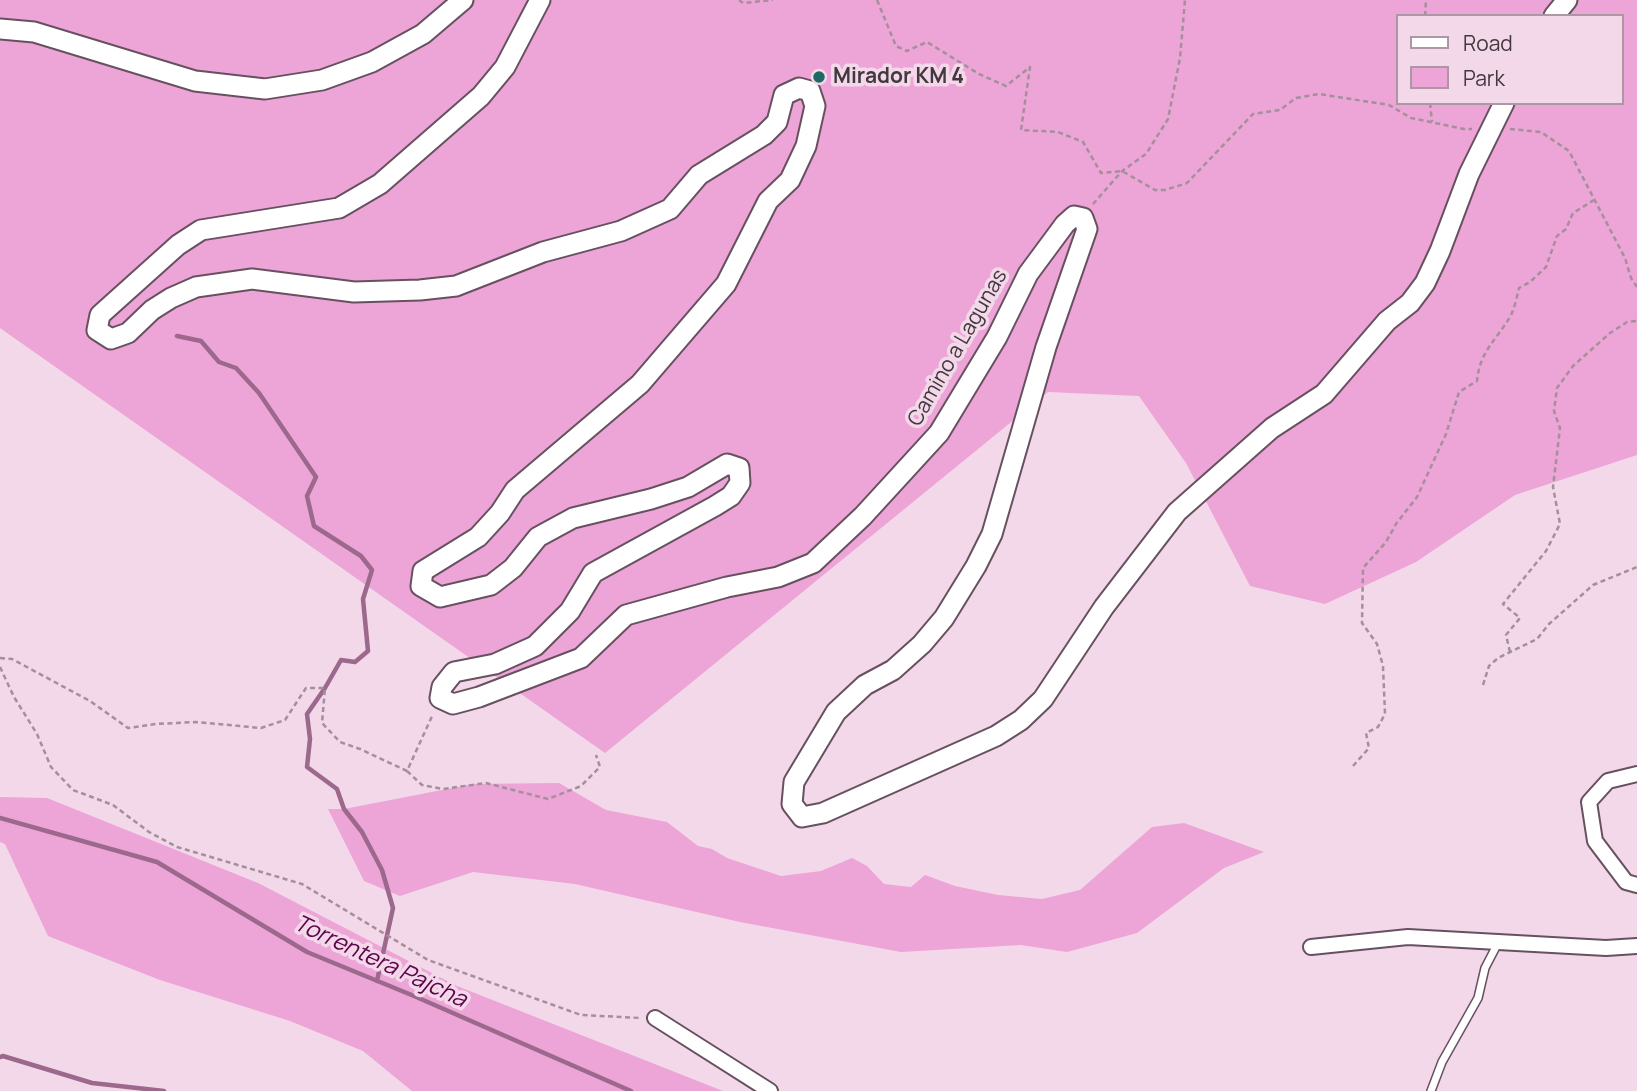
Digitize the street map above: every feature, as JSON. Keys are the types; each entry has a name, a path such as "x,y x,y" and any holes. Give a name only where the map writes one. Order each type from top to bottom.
{"street":[{"path":"0,29 34,32 195,81 265,89 322,80 372,62 423,34 463,0"},
{"path":"440,698 442,687 454,672 495,663 535,646 570,611 593,573 715,506 731,496 740,483 739,468 727,464 688,487 652,499 573,518 538,537 513,568 491,585 440,597 421,586 423,571 478,537 500,513 515,490 640,384 726,284 768,201 790,180 806,146 815,106 810,91 799,88 784,95 777,122 764,135 699,175 670,209 621,231 543,251 456,286 354,292 252,279 196,286 152,310 128,333 111,339 97,330 100,315 178,245 201,230 339,208 380,184 481,96 505,67 540,0"},
{"path":"1556,14 1567,0"},
{"path":"1083,218 1087,229 1046,347 992,534 950,608 922,644 893,670 865,685 836,712 794,782 792,804 802,817 823,813 996,736 1021,720 1043,699 1104,607 1177,512 1272,428 1324,394 1387,321 1410,303 1425,283 1469,174 1503,105"},
{"name":"Camino a Lagunas","path":"440,698 453,704 480,697 581,658 626,615 778,576 813,563 863,516 939,433 997,337 1028,274 1065,224 1074,216 1083,218"},
{"path":"1637,774 1608,781 1589,802 1595,841 1626,882 1637,885"},
{"path":"1311,947 1408,937 1606,948 1637,946"},
{"path":"655,1018 770,1091"}],"lane":[{"path":"1431,1091 1442,1062 1478,998 1485,968 1498,942"}],"path":[{"path":"738,0 743,3 773,0"},
{"path":"877,0 896,46 908,51 927,42 979,74 1006,86 1030,67 1021,130 1058,132 1083,142 1101,173 1122,171 1155,190 1165,190 1187,183 1253,114 1280,110 1296,97 1320,94 1389,105 1411,118 1464,130 1491,128 1541,132 1569,151 1625,258 1631,278 1637,287"},
{"path":"1083,218 1101,193 1122,171 1146,153 1168,119 1180,58 1185,0"},
{"path":"1430,105 1432,122"},
{"path":"1353,766 1369,748 1366,733 1378,727 1385,714 1383,666 1377,644 1362,623 1363,568 1387,542 1396,524 1417,497 1446,434 1459,392 1477,380 1478,365 1511,314 1519,288 1546,267 1557,236 1566,229 1573,213 1594,200"},
{"path":"1510,652 1506,635 1520,618 1503,604 1546,551 1560,524 1553,487 1560,428 1554,411 1558,388 1573,366 1609,332 1637,321"},
{"path":"1483,685 1489,667 1498,658 1537,639 1549,624 1593,585 1637,567"},
{"path":"0,658 12,659 90,701 128,729 156,724 196,722 261,728 285,720 306,688 325,688 322,723 340,742 407,771 422,785 443,789 486,783 548,799 581,786 600,767 596,755"},
{"path":"0,667 14,697 37,734 51,767 73,790 113,805 149,832 177,847 302,884 428,960 582,1015 655,1018"},
{"path":"407,771 440,698"}],"green space":[{"path":"0,0 1637,0 1637,455 1515,495 1416,562 1325,604 1250,586 1186,463 1139,396 1048,392 605,753 0,328"},
{"path":"559,783 606,810 667,822 698,846 781,876 821,871 852,858 867,866 884,884 911,887 925,875 955,886 998,895 1042,899 1080,890 1152,827 1184,823 1264,852 1224,868 1137,933 1067,952 1021,945 901,952 740,922 575,884 473,872 400,896 364,881 328,809 344,809 473,784"},
{"path":"0,797 47,798 258,883 457,986 723,1091 412,1091 363,1051 290,1021 160,980 48,936 5,844 0,842"}],"waterway":[{"path":"177,336 201,341 219,362 236,368 259,393 316,477 307,496 314,526 361,556 372,570 363,599 368,651 355,662 341,660 307,714 310,739 307,767 337,789 344,809 362,832 382,870 393,908 377,981"},
{"name":"Torrentera Pajcha","path":"0,818 157,862 307,952 631,1091"},
{"path":"0,1057 92,1083 164,1091"}],"place":[{"name":"Mirador KM 4","path":"819,77"}]}
